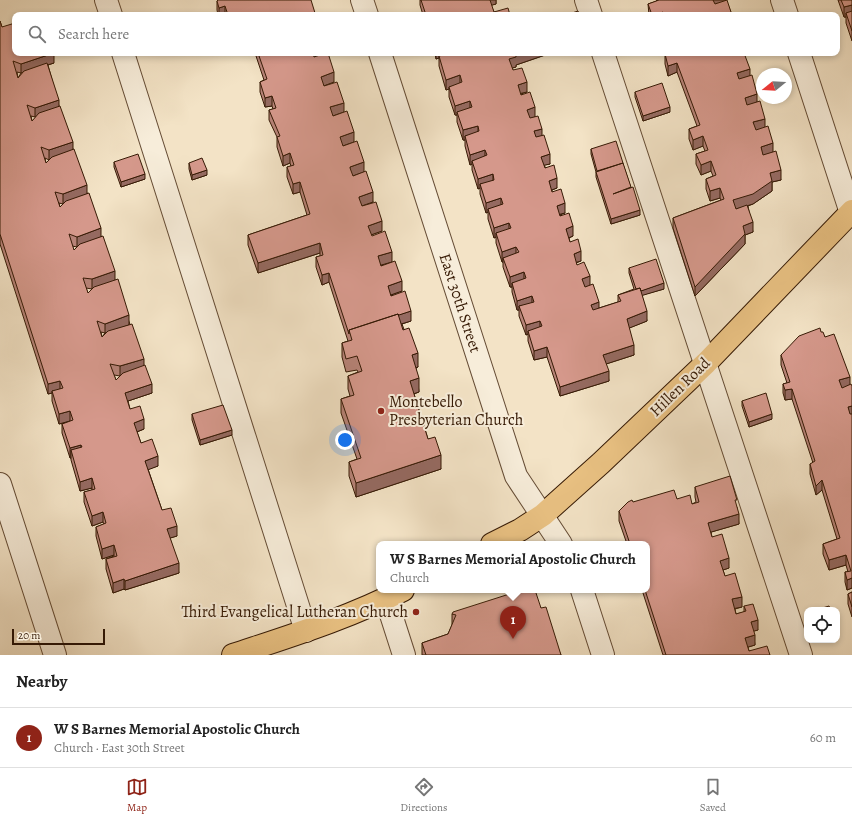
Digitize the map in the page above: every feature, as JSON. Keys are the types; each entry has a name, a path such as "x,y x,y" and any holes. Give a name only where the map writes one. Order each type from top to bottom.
{"main road":[{"name":"Hillen Road","path":"498,541 520,530 543,515 601,463 706,363 852,214"},
{"path":"233,655 306,631 394,594"}],"street":[{"path":"106,0 110,12"},
{"path":"362,0 366,12"},
{"path":"586,0 590,12"},
{"path":"782,0 786,12"},
{"path":"124,56 306,631"},
{"name":"East 30th Street","path":"381,56 516,476 559,541"},
{"path":"604,56 801,655"},
{"path":"800,56 852,214"},
{"path":"0,484 55,655"},
{"path":"583,593 603,655"},
{"path":"394,594 404,655"}],"building":[{"path":"311,0 315,12 227,12 225,6 219,8 217,1"},
{"path":"421,0 490,0 494,12 425,12"},
{"path":"659,0 713,0 715,4 727,0 731,12 651,12 648,4"},
{"path":"841,0 852,0 852,5 844,7"},
{"path":"508,8 509,12 494,12"},
{"path":"852,11 852,31 846,13"},
{"path":"0,21 2,27 12,24 12,56 45,56 21,64 13,61 18,78 24,71 47,63 59,100 35,108 27,105 32,121 39,113 60,106 73,142 49,150 41,147 46,163 52,157 74,149 87,185 63,194 55,192 60,207 66,201 89,193 101,228 77,237 69,234 74,250 80,244 103,236 115,271 92,279 83,278 88,293 94,287 118,279 129,315 105,324 97,321 102,337 108,331 132,324 144,359 120,366 110,364 116,380 123,373 145,365 152,384 125,393 130,409 140,406 144,419 134,423 141,443 152,439 158,456 145,461 162,510 171,508 177,526 167,529 179,563 125,581 124,579 113,583 106,559 117,556 114,545 102,549 96,527 106,523 103,512 92,516 84,492 95,489 92,478 80,482 71,450 82,447 81,445 70,448 62,424 73,420 70,411 59,414 52,391 63,388 60,381 48,384 0,234"},
{"path":"259,56 329,56 334,72 321,77 324,86 337,82 344,103 330,107 333,116 347,111 354,132 340,137 343,146 357,141 364,162 350,168 353,176 366,171 373,192 359,198 362,206 376,202 382,221 368,226 372,236 385,231 392,252 378,256 381,266 395,261 402,281 388,286 391,296 405,291 411,311 349,330 349,334 329,273 322,275 316,257 323,255 320,243 258,263 248,235 310,214 300,182 293,184 287,167 294,165 290,153 283,156 277,137 280,136 269,110 276,108 272,96 265,98 260,82 267,79"},
{"path":"439,56 516,56 509,59 513,70 522,68 527,82 518,85 521,95 530,92 535,107 527,110 530,118 538,116 542,129 534,131 536,137 544,135 550,154 541,157 545,168 554,165 557,178 549,181 552,192 561,189 565,203 557,206 560,216 569,213 573,226 566,229 570,242 578,239 581,251 574,254 577,265 584,262 590,276 582,279 585,287 593,284 599,302 591,305 593,310 621,301 618,295 640,288 647,311 627,319 634,345 603,355 609,371 560,387 547,347 534,351 528,331 542,326 540,321 526,325 519,306 534,302 532,296 517,301 512,283 526,278 524,272 510,277 503,258 519,252 516,247 502,252 496,233 511,228 509,223 494,228 488,209 503,204 501,198 486,203 480,184 494,180 493,174 478,179 472,161 487,155 485,150 470,155 465,136 479,131 478,126 463,130 457,112 472,107 470,101 455,106 449,87 462,82 460,75 446,80"},
{"path":"666,56 745,56 750,69 737,73 739,79 752,75 756,90 756,94 745,98 747,105 756,102 756,104 761,104 765,119 753,122 756,130 768,126 773,143 761,147 763,155 776,151 781,170 770,173 772,181 753,194 733,200 736,209 747,205 753,222 743,226 745,234 695,287 673,218 724,199 720,188 710,191 706,179 716,175 711,161 701,165 696,154 708,150 703,136 693,140 689,129 700,125 677,63 668,66"},
{"path":"662,83 670,107 643,116 635,92"},
{"path":"616,141 623,163 597,171 591,149"},
{"path":"138,154 145,174 121,182 114,162"},
{"path":"202,158 207,170 192,175 189,163"},
{"path":"623,163 631,187 613,194 633,187 640,210 611,219 596,172"},
{"path":"656,259 664,283 641,291 640,288 636,289 629,268"},
{"name":"Montebello Presbyterian Church","path":"398,314 403,330 409,328 418,353 412,355 419,378 410,381 428,439 435,437 441,455 356,483 349,462 361,458 341,399 354,395 348,376 362,371 357,356 346,359 342,343 352,340 349,330"},
{"path":"820,328 825,337 834,334 850,377 839,380 842,388 851,384 852,386 852,406 848,407 850,414 852,414 852,578 847,580 845,572 851,571 846,555 829,560 823,544 840,538 822,480 816,486 810,464 815,461 792,389 785,390 783,384 790,382 781,355 799,336"},
{"path":"766,393 772,414 749,422 742,401"},
{"path":"223,405 232,430 200,440 192,414"},
{"path":"730,476 737,500 735,500 739,514 708,523 712,537 722,534 729,558 720,561 725,576 735,573 742,597 732,599 736,614 746,611 744,606 753,604 758,620 751,622 755,635 745,638 749,651 767,646 770,655 666,655 646,593 650,593 650,541 629,541 619,511 632,500 633,502 674,490 677,499 690,495 692,504 699,502 695,487"},
{"path":"852,592 852,607 848,594"},
{"path":"513,593 536,593 541,608 546,607 561,655 426,655 422,643 448,634 456,615 452,614 453,612"}],"place":[{"name":"Montebello Presbyterian Church","path":"381,411"},
{"name":"Third Evangelical Lutheran Church","path":"416,612"},
{"name":"W S Barnes Memorial Apostolic Church","path":"513,639"}]}
